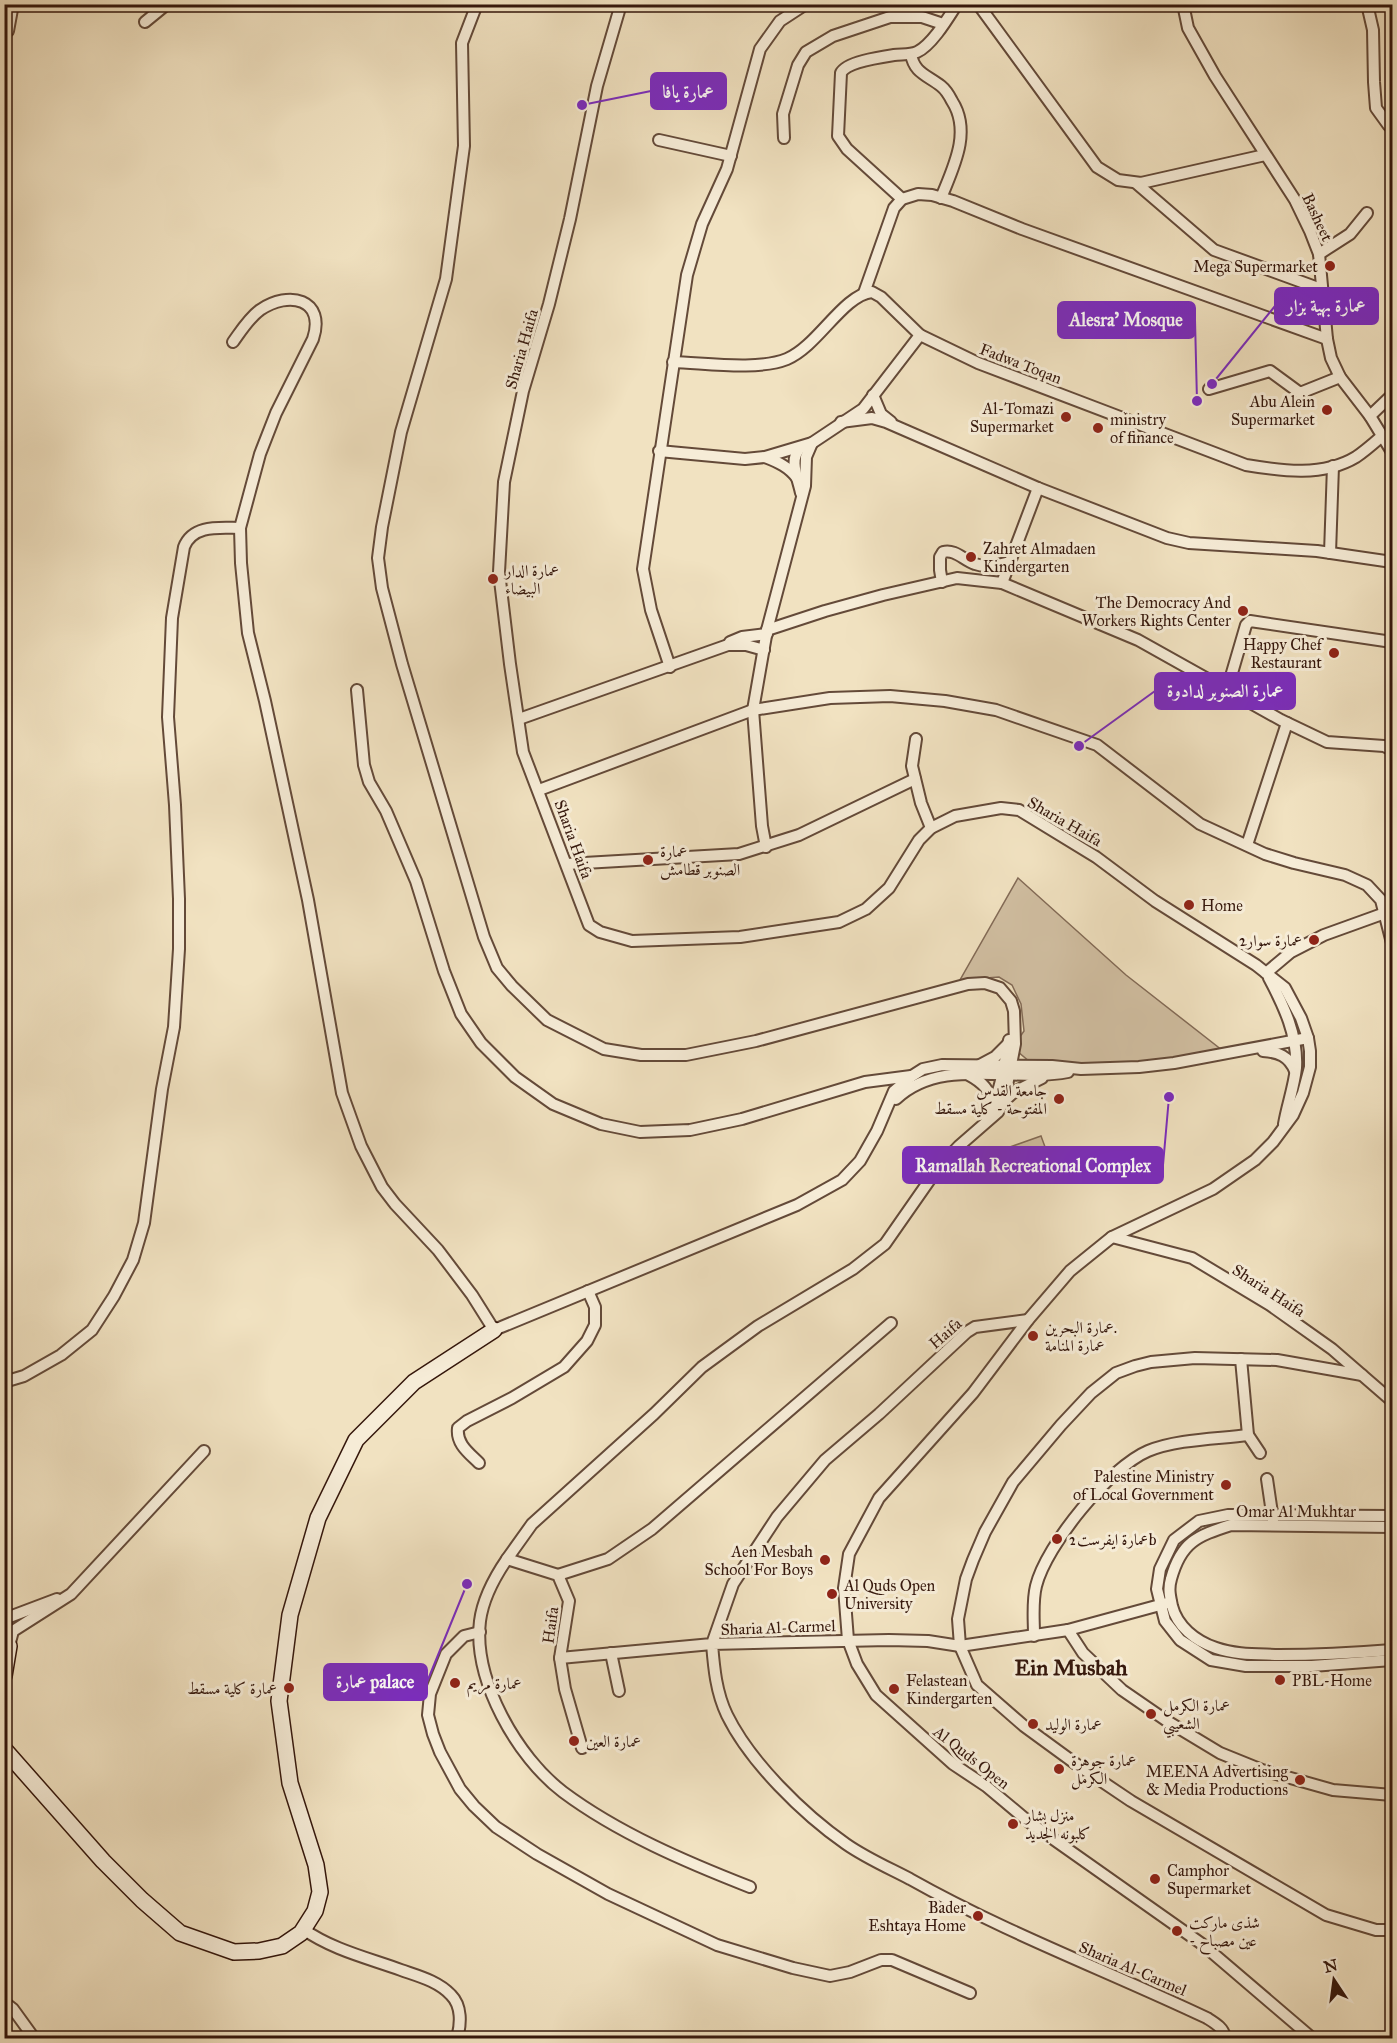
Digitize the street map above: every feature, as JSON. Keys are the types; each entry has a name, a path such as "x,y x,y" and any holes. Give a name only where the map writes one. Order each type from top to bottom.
{"street":[{"path":"8,31 13,4"},
{"path":"145,22 167,4"},
{"path":"477,4 462,44 464,146 446,279 401,432 378,558 382,588 402,664 484,937 497,968 547,1020 604,1049 641,1054 686,1055 756,1041 985,983 1000,988 1011,1001 1014,1020 1004,1101"},
{"name":"Sharia Haifa","path":"621,4 597,86 570,219 549,304 523,391 504,482 499,572 524,752 589,925 600,932 632,941 740,937 838,922 867,909 889,888 919,840 931,828 955,816 1001,808 1020,810 1096,856 1155,901 1266,973 1285,988 1296,1005 1308,1038 1310,1067 1303,1093 1293,1115 1273,1142 1255,1160 1213,1189 1112,1237 1070,1271"},
{"path":"670,667 651,610 643,569 687,275 702,224 727,169 760,49 780,21 806,4"},
{"path":"902,199 848,149 838,136 841,73 843,68 850,64 892,55 915,53 923,48 957,4"},
{"path":"978,4 1097,167 1118,180 1136,183 1155,182 1265,155"},
{"name":"Basheet","path":"1183,4 1188,28 1215,76 1295,200 1319,254 1321,289 1331,358 1340,378 1370,416 1392,452"},
{"path":"1367,4 1372,30 1376,108 1389,126 1392,126"},
{"path":"784,138 783,114 798,65 806,52 833,36 890,17 922,17 943,24"},
{"path":"911,54 915,67 944,88 955,105 961,125 961,144 941,198"},
{"path":"659,140 731,156"},
{"path":"1136,183 1214,250 1321,289"},
{"path":"673,362 759,365 788,358 808,346 856,297 864,293 894,208 902,199 918,194 941,198 1327,339"},
{"path":"1319,254 1350,234 1367,213"},
{"name":"Fadwa Toqan","path":"864,293 872,292 881,297 920,335 978,363 1246,465 1287,471 1333,466 1356,457 1382,436"},
{"path":"233,342 260,310 285,299 303,300 310,307 315,319 316,330 313,339 276,413 260,454 240,528 241,563 248,633 265,701 305,890 342,1093 361,1146 382,1187 438,1250 494,1330"},
{"path":"802,496 793,462 794,453 862,409 920,335"},
{"path":"1209,390 1270,371 1300,393 1340,378"},
{"path":"873,395 881,414 896,427"},
{"path":"1370,416 1392,395"},
{"path":"841,422 872,418 1038,488 1147,530 1189,543 1330,553 1392,562"},
{"path":"659,451 745,459 765,458 807,444"},
{"path":"766,847 762,826 753,710 767,632 805,486 807,444"},
{"path":"765,458 780,463 792,471 797,479"},
{"path":"1330,553 1333,466"},
{"path":"1002,583 1038,488"},
{"path":"4,1382 24,1376 61,1356 93,1330 133,1260 144,1223 161,1100 174,1028 179,948 175,805 168,717 172,618 187,540 192,534 206,528 240,528"},
{"path":"942,582 940,557 943,552 952,551 975,564 999,566 1010,562"},
{"path":"728,645 731,641 742,637 767,632 854,603 957,578 1002,583 1138,640 1287,723 1327,742 1384,746 1392,750"},
{"path":"1227,690 1245,625 1250,621 1392,642"},
{"path":"519,719 728,645 746,645 764,650"},
{"path":"357,690 364,765 369,782 386,811 416,881 444,971 461,1014 481,1043 515,1077 553,1104 601,1124 640,1132 690,1130 742,1119 865,1082 912,1076"},
{"path":"539,790 753,710 830,698 890,696 945,701 996,710 1097,745 1200,824 1264,854 1344,874 1367,885 1381,900 1392,943"},
{"path":"1247,845 1287,723"},
{"path":"916,739 912,766 921,803 931,828"},
{"path":"567,864 739,854 799,836 915,779"},
{"path":"1266,973 1291,952 1316,939 1355,922 1385,913"},
{"name":"Sharia Haifa","path":"1266,973 1286,1011 1293,1041 1295,1072 1284,1126"},
{"path":"1250,1049 1270,1043 1279,1037 1285,1030 1286,1011"},
{"path":"885,1110 901,1094 916,1084 949,1074 968,1075 1036,1067 1081,1069 1139,1067 1174,1063 1308,1038"},
{"path":"977,1066 995,1057 1012,1044"},
{"path":"1012,1044 1025,1063 1036,1067"},
{"path":"1250,1049 1274,1051 1282,1055 1291,1062 1295,1072"},
{"path":"4,1749 103,1861 142,1900 180,1933 234,1952 259,1951 282,1946 301,1933 315,1911 320,1892 316,1865 290,1783 279,1701 290,1615 318,1518 356,1440 414,1382 494,1330 797,1205 842,1180 860,1161 877,1131 894,1091 923,1069 942,1065 977,1066 1047,1075"},
{"path":"750,1887 701,1867 596,1814 562,1791 534,1766 516,1739 490,1691 483,1667 480,1620 491,1583 532,1524 654,1414 702,1367 758,1326 853,1269 885,1244 938,1168 998,1112 1004,1101 1014,1092 1047,1075 1081,1069"},
{"path":"972,1135 993,1107 1007,1071"},
{"path":"968,1075 980,1081 987,1088 993,1107"},
{"name":"Sharia Haifa","path":"1112,1237 1192,1258 1270,1305 1332,1349 1392,1401"},
{"name":"Al Quds Open","path":"1070,1271 1028,1320 973,1393 879,1498 849,1554 844,1588 848,1640 857,1664 876,1695 953,1764 986,1786 1029,1822 1202,1944 1312,2038"},
{"path":"479,1463 461,1445 457,1436 458,1428 564,1367 587,1341 595,1325 595,1307 588,1291"},
{"name":"Haifa","path":"558,1575 568,1601 560,1658 712,1644 733,1584 777,1517 825,1460 879,1414 967,1332 975,1327 1028,1320"},
{"path":"507,1559 558,1575 608,1559 652,1529 891,1323"},
{"path":"1362,1375 1277,1360 1195,1358 1151,1362 1116,1373 1091,1393 1060,1425 1013,1482 985,1532 966,1579 958,1619 960,1646 977,1685 1024,1726 1131,1801 1326,1915 1376,1930 1392,1930"},
{"path":"1241,1359 1248,1435 1260,1454"},
{"path":"1034,1636 1034,1602 1037,1584 1046,1559 1080,1512 1123,1466 1150,1450 1176,1444 1248,1435"},
{"path":"4,1676 7,1642 13,1631 71,1594 204,1451"},
{"path":"1267,1479 1273,1520"},
{"path":"1392,1516 1273,1520 1228,1515 1199,1521 1174,1540 1160,1569 1157,1589 1175,1618 1190,1634 1215,1648 1249,1654 1301,1655 1392,1650"},
{"name":"Omar Al Mukhtar","path":"1273,1520 1392,1527"},
{"path":"4,1619 71,1594"},
{"path":"1166,1604 1165,1621 1180,1640 1210,1660 1246,1666 1312,1666 1392,1660"},
{"name":"Sharia Al-Carmel","path":"1166,1604 1068,1630 960,1646 927,1641 848,1640 712,1644 715,1678 727,1714 757,1761 791,1798 847,1844 954,1904 1207,2018 1218,2024 1225,2038"},
{"path":"1068,1630 1083,1653 1122,1690 1221,1754 1262,1770 1333,1790 1392,1795"},
{"path":"480,1632 464,1636 447,1654 430,1694 428,1715 436,1743 460,1789 496,1827 537,1854 608,1894 717,1945 793,1968 830,1976 850,1972 881,1960 891,1960 970,1993"},
{"path":"611,1653 619,1691"},
{"path":"560,1658 582,1748"},
{"path":"303,1929 327,1944 424,1978 442,1987 452,1996 457,2005 460,2016 457,2038"},
{"path":"4,2002 13,2009 34,2038"}],"shaded area":[{"path":"1018,878 1126,975 1227,1054 1159,1065 1036,1067 1017,1051 1015,1044 1024,1031 1021,1004 1012,985 999,977 960,980"},
{"path":"1041,1136 1048,1155 1017,1167 1010,1147"}],"place":[{"name":"عمارة يافا","path":"582,105"},
{"name":"Mega Supermarket","path":"1330,266"},
{"name":"عمارة بهية بزار","path":"1212,384"},
{"name":"Alesra' Mosque","path":"1197,401"},
{"name":"Abu Alein Supermarket","path":"1327,410"},
{"name":"Al-Tomazi Supermarket","path":"1066,417"},
{"name":"ministry of finance","path":"1098,428"},
{"name":"Zahret Almadaen Kindergarten","path":"971,557"},
{"name":"عمارة الدار البيضاء","path":"493,579"},
{"name":"The Democracy And Workers Rights Center","path":"1243,611"},
{"name":"Happy Chef Restaurant","path":"1334,653"},
{"name":"عمارة الصنوبر لدادوة","path":"1079,746"},
{"name":"عمارة الصنوبر قطامش","path":"648,860"},
{"name":"Home","path":"1189,905"},
{"name":"عمارة سوار2","path":"1314,940"},
{"name":"Ramallah Recreational Complex","path":"1169,1097"},
{"name":"جامعة القدس المفتوحة - كلية مسقط","path":"1059,1099"},
{"name":"عمارة البحرين. عمارة المنامة","path":"1033,1336"},
{"name":"Palestine Ministry of Local Government","path":"1226,1485"},
{"name":"عمارة ايفرست2b","path":"1057,1539"},
{"name":"Aen Mesbah School For Boys","path":"825,1560"},
{"name":"عمارة palace","path":"467,1584"},
{"name":"Al Quds Open University","path":"832,1594"},
{"name":"PBL-Home","path":"1280,1680"},
{"name":"عمارة مريم","path":"455,1683"},
{"name":"عمارة كلية مسقط","path":"289,1688"},
{"name":"Felastean Kindergarten","path":"894,1689"},
{"name":"عمارة الكرمل الشعيبي","path":"1151,1714"},
{"name":"عمارة الوليد","path":"1033,1724"},
{"name":"عمارة العين","path":"574,1741"},
{"name":"عمارة جوهرة الكرمل","path":"1059,1769"},
{"name":"MEENA Advertising & Media Productions","path":"1300,1780"},
{"name":"منزل بشار كلبونه الجديد","path":"1013,1824"},
{"name":"Camphor Supermarket","path":"1155,1879"},
{"name":"Bader Eshtaya Home","path":"978,1916"},
{"name":"شذى ماركت - عين مصباح","path":"1177,1931"}],"district":[{"name":"Ein Musbah","path":"1071,1667"}]}
